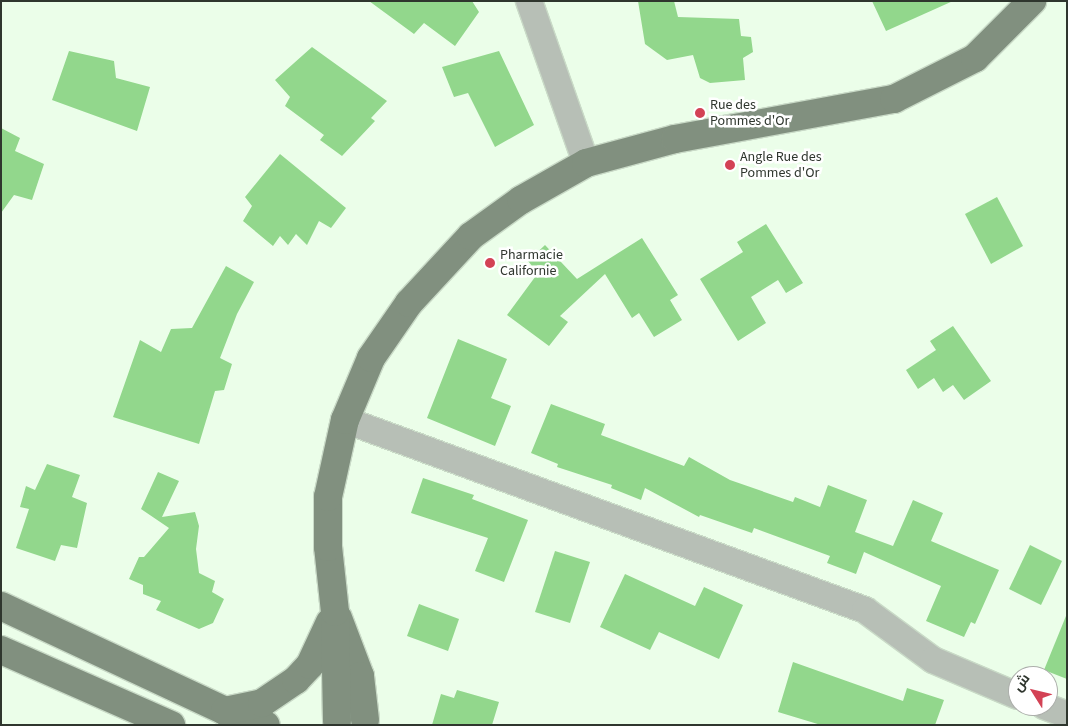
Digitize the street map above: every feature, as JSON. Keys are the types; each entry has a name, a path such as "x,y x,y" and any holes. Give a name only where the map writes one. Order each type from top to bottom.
{"main road":[{"path":"335,612 358,669 372,722 333,723 335,612 328,547 328,497 344,420 377,350 409,303 471,236 521,200 586,163 675,139 894,99 975,58 1032,1"},
{"path":"1,606 226,711 266,725"},
{"path":"226,711 262,703 296,680 310,665 335,612"},
{"path":"1,650 171,725"}],"street":[{"path":"529,1 586,163"},
{"path":"344,420 865,610 933,660 1008,692"}],"building":[{"path":"369,1 472,1 479,12 455,46 424,23 414,34"},
{"path":"638,1 674,1 678,17 739,19 741,36 751,37 753,52 743,58 745,80 710,83 700,78 693,55 667,60 645,44"},
{"path":"872,1 953,1 886,31"},
{"path":"312,47 387,101 371,118 375,121 342,156 320,140 324,135 285,106 290,97 275,80"},
{"path":"69,51 114,61 116,78 150,87 137,131 52,100"},
{"path":"499,51 534,125 495,147 468,93 454,97 442,67"},
{"path":"1,128 20,138 15,151 44,164 32,200 14,195 1,213"},
{"path":"280,154 346,208 331,228 319,221 307,245 296,234 288,245 280,236 273,246 243,221 252,206 245,197"},
{"path":"997,197 1023,246 991,264 965,214"},
{"path":"766,224 803,283 786,293 778,280 751,297 766,323 738,341 700,279 743,252 737,242"},
{"path":"642,238 678,295 670,300 682,320 654,337 639,313 632,318 605,274 560,316 568,322 549,346 507,315 538,273 528,261 545,245 577,279"},
{"path":"226,266 254,282 237,314 220,358 232,364 224,390 215,391 199,444 113,417 140,340 161,352 171,329 192,328"},
{"path":"953,326 991,381 964,400 953,385 943,392 934,378 918,389 906,370 936,350 930,341"},
{"path":"458,339 507,359 491,398 511,406 495,446 427,418"},
{"path":"551,404 605,424 601,435 684,466 689,457 730,480 793,502 795,497 820,507 828,485 867,500 855,532 893,546 913,500 943,513 931,541 999,570 975,624 971,622 964,637 926,621 941,586 864,552 856,574 827,563 830,556 754,528 752,533 700,515 699,517 645,488 641,500 611,488 612,485 557,467 558,464 531,453"},
{"path":"47,464 80,475 72,497 87,503 77,548 61,545 55,561 16,548 29,509 20,507 26,486 35,490"},
{"path":"158,472 179,481 162,517 195,512 199,526 196,549 199,573 215,581 212,592 224,599 213,623 199,629 156,610 161,601 143,594 143,585 129,579 139,557 144,557 169,528 141,509"},
{"path":"423,478 474,495 472,499 528,520 504,582 475,571 488,538 411,513"},
{"path":"1030,545 1062,561 1041,605 1009,589"},
{"path":"555,551 590,562 570,623 535,612"},
{"path":"625,574 695,606 704,587 743,605 719,659 659,632 650,650 600,627"},
{"path":"419,604 459,619 448,651 407,636"},
{"path":"1067,616 1067,679 1058,675 1058,666 1046,666"},
{"path":"793,662 903,701 907,688 944,700 935,725 821,725 778,712"},
{"path":"457,690 499,702 492,725 432,725 441,694 454,698"}],"place":[{"name":"Rue des Pommes d'Or","path":"700,113"},
{"name":"Angle Rue des Pommes d'Or","path":"730,165"},
{"name":"Pharmacie Californie","path":"490,263"}]}
